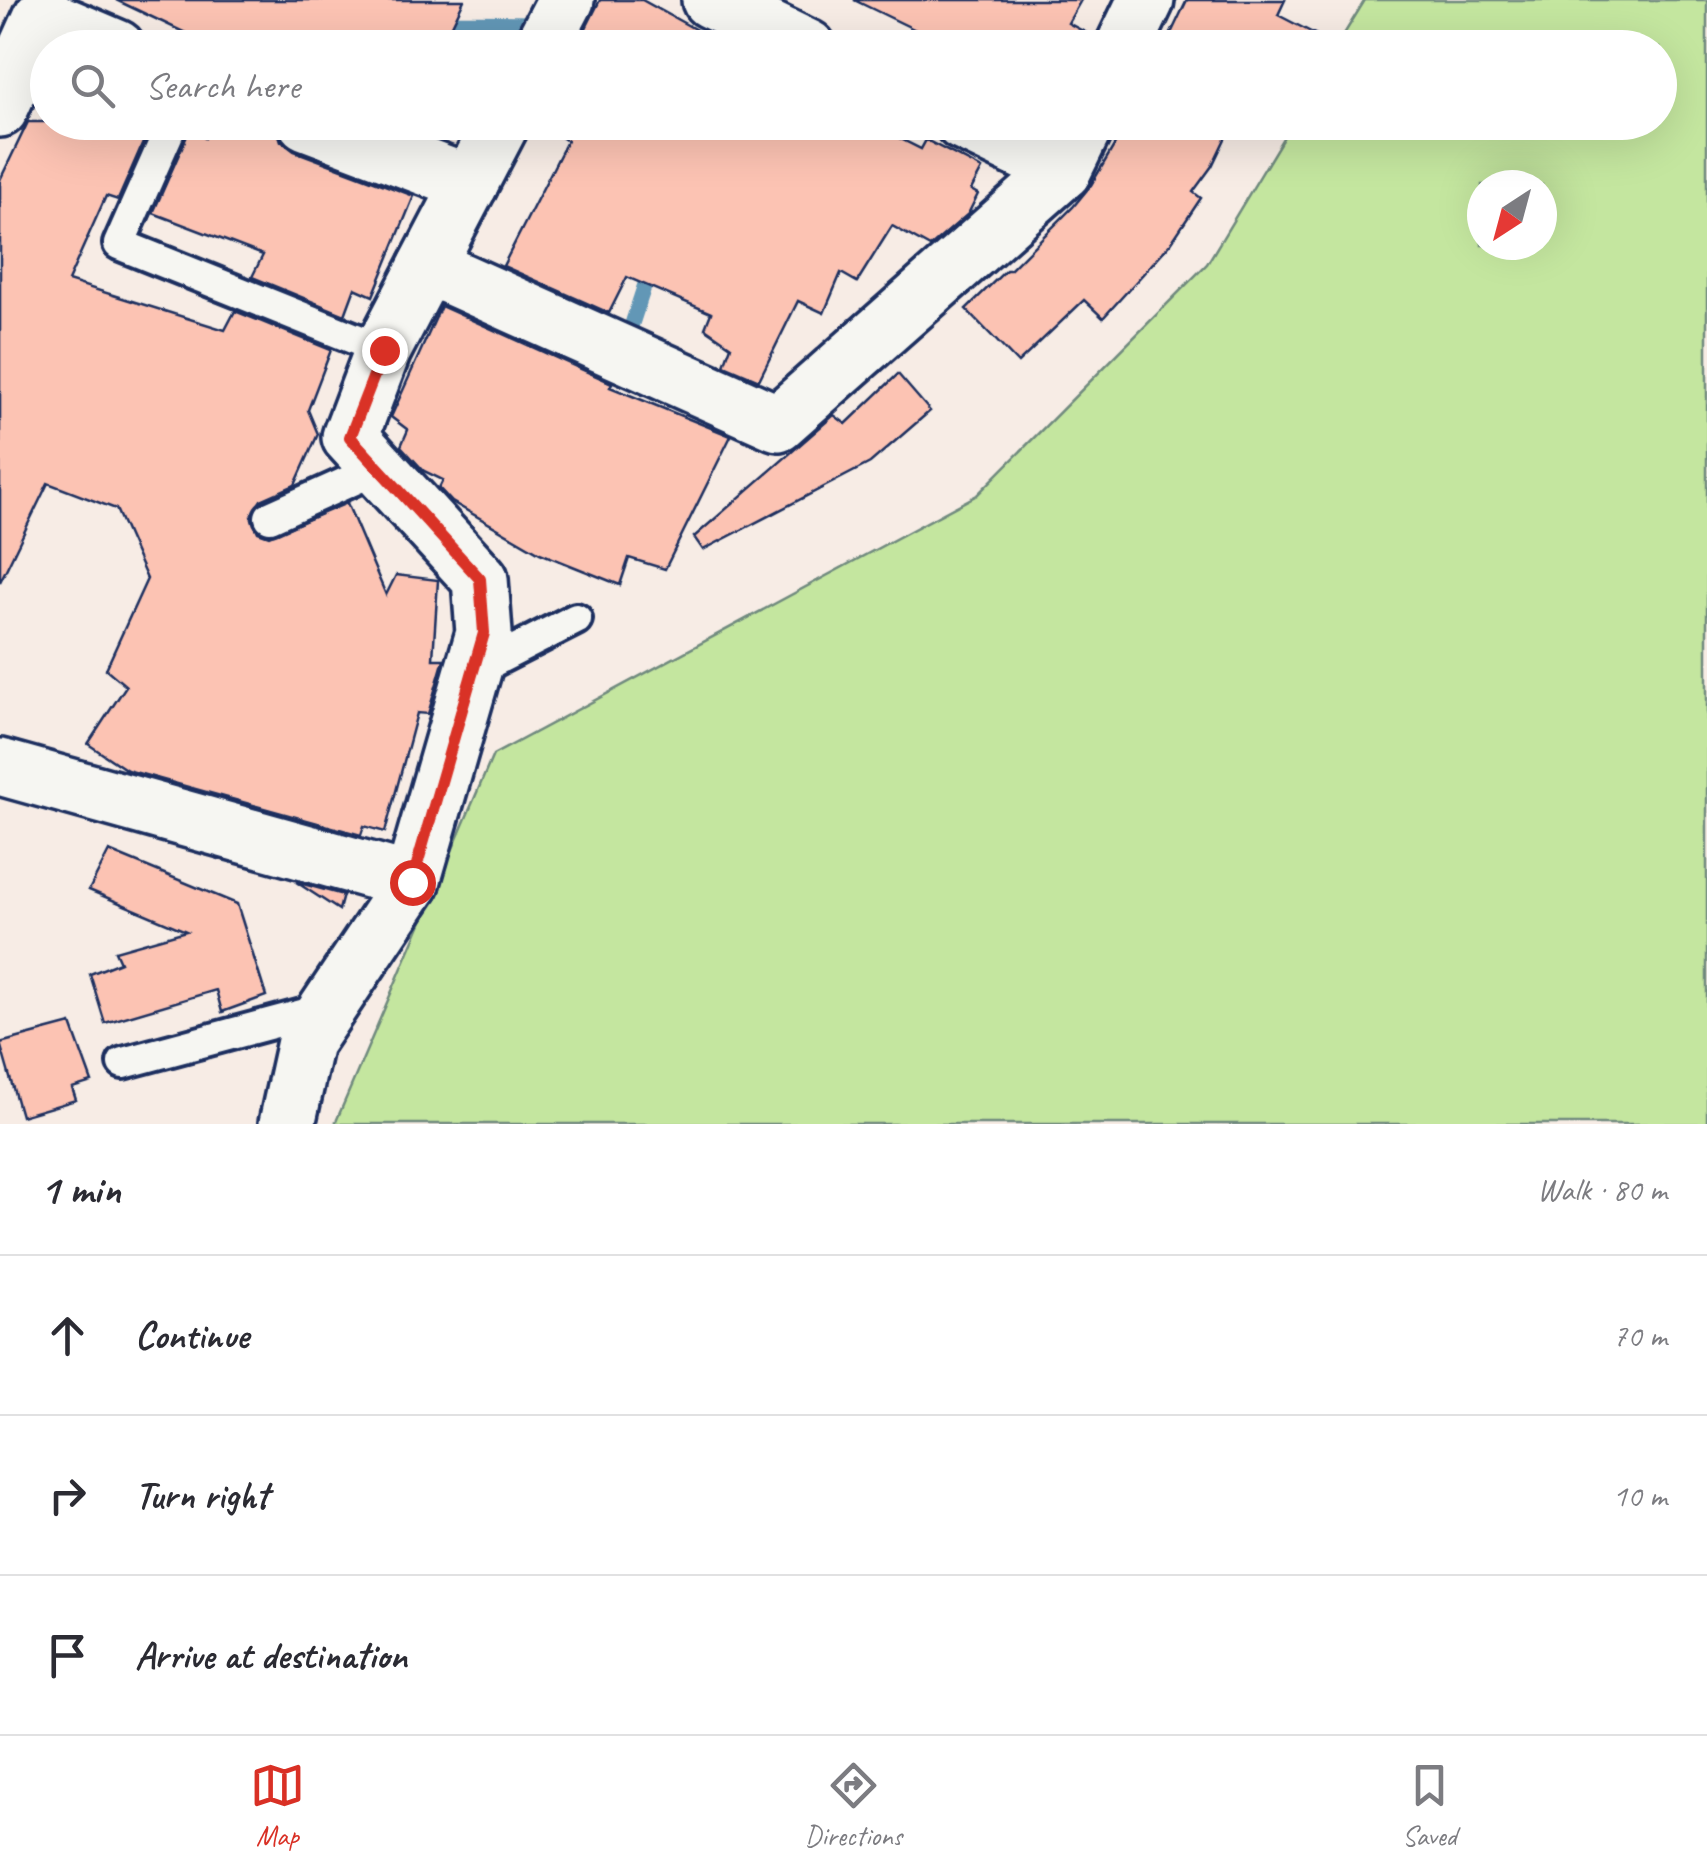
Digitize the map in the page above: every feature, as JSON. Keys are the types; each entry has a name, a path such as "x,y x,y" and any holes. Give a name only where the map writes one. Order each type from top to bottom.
{"street":[{"path":"550,30 566,0"},
{"path":"710,0 771,30"},
{"path":"1132,30 1146,0"},
{"path":"36,30 42,16 75,30"},
{"path":"0,108 30,42"},
{"path":"354,140 470,184"},
{"path":"286,1124 306,1042 412,882 484,633 480,579 350,437 384,350 493,140"},
{"path":"999,140 1063,171"},
{"path":"427,266 778,423 1063,171 1078,140"},
{"path":"0,767 412,882"}],"lane":[{"path":"165,140 119,244 384,350"},
{"path":"270,517 379,468"},
{"path":"474,672 576,618"},
{"path":"123,1062 330,1007"}],"green space":[{"path":"1365,0 1707,0 1707,1124 335,1124 493,755 977,495 1207,264 1282,140 1677,140 1677,30 1346,30"}],"building":[{"path":"116,0 464,0 450,30 179,30"},
{"path":"600,0 642,0 696,30 585,30"},
{"path":"854,0 1081,0 1068,23 1081,30 916,30"},
{"path":"1187,0 1285,0 1278,15 1307,30 1173,30"},
{"path":"28,122 30,140 144,140 118,200 106,196 68,281 225,330 235,311 331,350 308,410 318,434 295,485 261,500 251,516 258,532 269,536 347,503 386,595 396,575 438,580 433,659 444,659 428,714 417,713 385,832 364,826 361,835 127,770 88,744 126,686 106,669 147,579 116,509 48,483 0,582 0,180"},
{"path":"185,140 281,140 294,151 414,196 373,296 355,288 345,315 252,277 263,255 153,213"},
{"path":"903,140 921,149 926,140 982,169 971,190 978,194 968,214 930,247 892,226 857,282 841,273 824,313 798,301 759,380 724,365 731,346 705,328 711,313 627,277 609,313 503,266 567,141"},
{"path":"1117,140 1224,140 1193,192 1201,198 1171,243 1103,318 1084,300 1018,363 966,309 1010,270 1091,185"},
{"path":"441,306 612,383 610,387 731,436 665,569 629,558 620,585 540,553 452,502 439,488 443,480 424,471 401,446 408,430 391,417"},
{"path":"898,374 930,411 870,463 703,550 694,537 834,415 846,424"},
{"path":"109,851 237,904 266,996 222,1012 216,990 105,1023 90,974 120,962 115,951 186,931 89,890"},
{"path":"296,882 343,895 339,910"},
{"path":"71,1024 92,1082 72,1088 76,1100 21,1116 0,1043"}],"waterway":[{"path":"437,18 532,23"},
{"path":"629,333 651,266"}],"route":[{"path":"384,350 350,437 480,579 484,633 412,882"}]}
